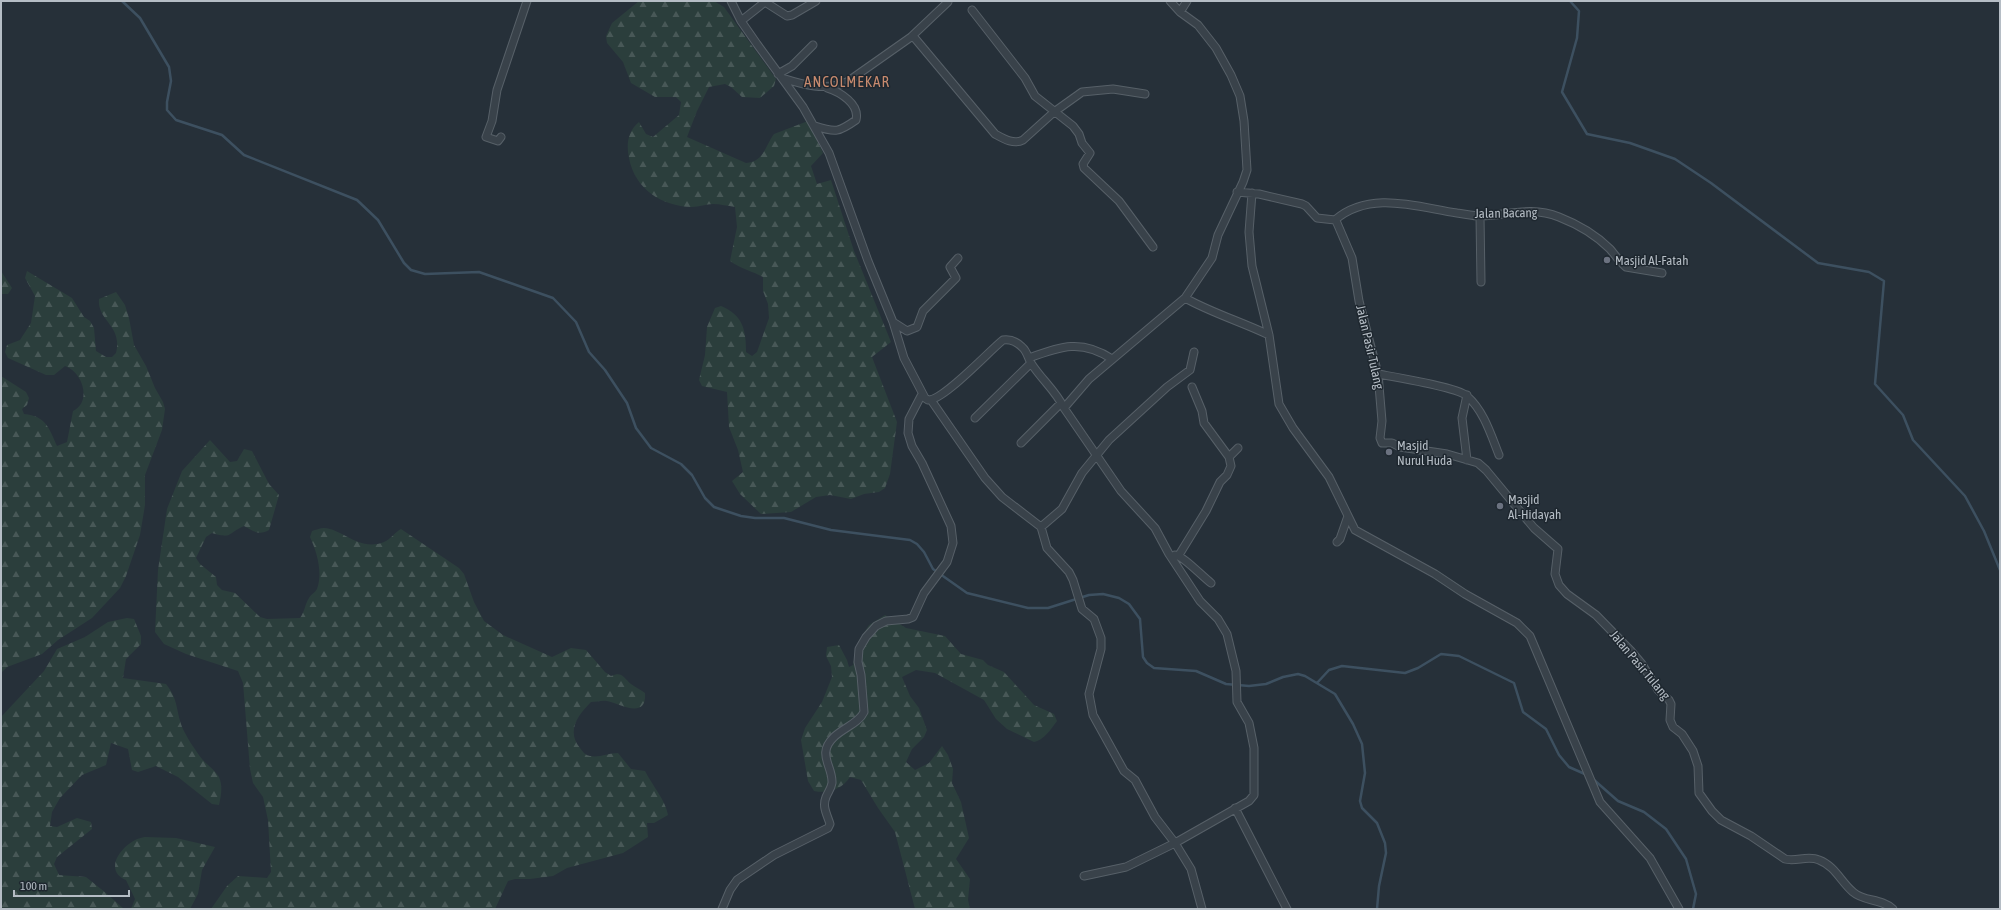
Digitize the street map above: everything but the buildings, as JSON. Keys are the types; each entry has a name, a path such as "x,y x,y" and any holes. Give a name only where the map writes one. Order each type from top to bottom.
{"street":[{"path":"501,137 498,141 486,137 492,121 497,90 527,1"},
{"path":"731,1 741,21 816,126 830,153 868,261 893,322 904,358 922,394 925,398 931,400 985,478 1002,497 1041,527 1047,548 1069,572 1076,588 1082,609 1094,619 1101,638 1101,648 1089,694 1092,714 1124,771 1135,780 1155,817 1175,843 1191,869 1202,909"},
{"path":"741,21 765,2 788,16 816,1"},
{"path":"1021,443 1089,379 1185,298 1212,258 1218,234 1243,182 1246,170 1244,121 1240,96 1231,74 1216,48 1198,25 1180,12 1170,1"},
{"path":"1180,12 1187,1"},
{"path":"824,87 837,86 847,82 913,36 948,2"},
{"path":"972,10 1025,78 1035,96 1073,126 1079,134 1082,143 1089,151 1089,155 1083,164 1084,168 1119,201 1153,247"},
{"path":"913,36 986,124 1001,138 1018,143 1054,112 1082,92 1113,89 1145,94"},
{"path":"780,76 813,45"},
{"path":"780,76 802,84 834,90 846,98 854,108 857,117 856,120 838,132 816,126"},
{"path":"1237,192 1252,193 1302,204 1306,206 1317,218 1335,220"},
{"path":"1252,193 1249,232 1251,259 1269,335 1280,404 1293,428 1329,477 1354,530 1358,534 1435,574 1465,594 1517,623 1530,636 1600,802 1650,858 1679,909"},
{"name":"Jalan Bacang","path":"1335,220 1347,210 1355,207 1385,202 1411,204 1480,216 1520,211 1544,213 1558,216 1581,226 1610,249 1626,267 1662,273"},
{"path":"1480,216 1481,282"},
{"name":"Jalan Pasir Tulang","path":"1335,220 1344,236 1352,258 1359,301 1378,374 1382,421 1380,438 1382,443 1392,443 1400,447 1440,453 1478,463 1486,470 1534,528 1558,549 1555,574 1559,585 1567,594 1596,615 1642,664 1658,690 1672,704 1670,720 1673,727 1682,734 1693,751 1698,766 1699,792 1712,811 1721,820 1751,836 1785,859 1789,860 1806,857 1820,860 1835,871 1853,892 1859,896 1882,902 1893,909"},
{"path":"893,322 907,330 917,327 923,311 956,278 950,267 958,258"},
{"path":"1185,298 1200,306 1247,324 1269,335"},
{"path":"931,400 958,382 1003,340 1017,342 1024,348 1030,360 1121,491 1155,528 1169,554 1200,601 1218,619 1227,634 1237,681 1237,702 1252,733 1256,759 1254,795 1249,801 1175,843 1126,867 1084,876"},
{"path":"975,418 1030,360 1059,348 1080,346 1097,350 1112,359"},
{"path":"1041,527 1062,509 1082,473 1109,440 1142,408 1190,370 1194,352"},
{"path":"1378,374 1403,378 1467,395 1482,413 1499,455"},
{"path":"1179,555 1206,511 1220,482 1227,475 1231,466 1229,457 1204,423 1202,410 1192,387"},
{"path":"722,909 732,886 737,880 774,855 826,830 829,826 824,806 832,781 826,763 826,751 834,737 861,717 864,712 861,675 858,662 859,649 866,637 876,626 886,621 908,619 913,617 924,593 947,562 953,543 951,526 922,463 912,446 908,432 909,419 922,394"},
{"path":"1467,395 1462,418 1467,460"},
{"path":"1229,457 1238,448"},
{"path":"1337,542 1340,539 1348,516"},
{"path":"1169,554 1179,555 1211,583"},
{"path":"1235,808 1287,909"}],"green space":[{"path":"639,1 714,1 724,7 776,79 774,86 760,98 742,97 731,87 725,84 709,87 697,111 687,137 746,163 757,160 760,157 774,134 808,121 823,153 811,166 817,184 831,180 854,251 891,342 872,357 897,422 890,474 885,488 879,492 864,494 851,499 830,495 816,497 791,512 761,514 740,494 732,481 743,472 738,450 729,427 727,392 702,386 699,380 705,355 707,327 715,308 721,306 734,314 742,324 746,352 752,356 757,352 769,318 768,304 763,291 763,277 730,261 737,227 735,207 713,204 692,207 670,203 651,194 643,187 632,169 629,158 628,143 632,129 639,122 646,134 653,137 679,115 681,102 676,97 655,97 631,83 623,62 607,43 606,36 612,23"},
{"path":"1,271 12,288 8,294 1,294"},
{"path":"27,271 72,298 84,317 90,321 94,328 96,351 106,357 112,357 116,353 117,344 113,329 99,306 99,299 116,292 125,305 134,345 146,366 165,409 162,430 145,475 145,505 140,535 126,576 120,588 92,618 58,640 42,654 7,667 1,673 1,376 26,392 29,398 27,405 22,409 24,414 37,417 42,420 49,428 57,446 67,442 73,411 79,407 84,394 83,387 77,374 71,369 65,366 54,375 46,375 8,358 5,352 7,345 20,340 31,323 35,296 25,278"},
{"path":"210,440 230,462 237,461 244,449 252,451 269,484 279,495 269,530 259,533 244,526 227,536 212,533 206,537 196,558 200,564 216,577 217,585 222,590 235,593 260,617 267,619 300,618 308,600 317,589 319,583 318,563 315,549 310,537 312,531 322,528 331,529 359,542 375,544 386,541 401,529 459,568 464,574 474,602 484,621 503,635 552,657 571,648 586,650 605,672 611,676 620,674 631,684 645,693 642,706 637,708 625,707 607,701 591,702 578,718 575,724 574,735 576,742 587,755 597,756 618,753 631,769 645,771 662,799 668,815 654,823 647,823 648,837 623,853 567,868 553,876 515,879 508,881 495,909 211,909 227,886 238,876 267,878 271,872 268,820 263,797 253,783 250,769 243,683 238,671 186,654 164,644 155,632 158,570 167,509 182,471"},
{"path":"885,615 906,628 945,636 961,654 983,660 988,665 1004,672 1034,705 1054,714 1057,721 1044,737 1034,742 1007,729 996,719 984,700 935,673 916,670 902,677 910,696 919,708 927,730 924,737 912,749 906,762 915,770 929,763 942,746 948,755 953,769 952,783 961,802 969,838 956,859 970,879 968,900 970,909 915,909 895,832 861,780 850,777 843,785 835,790 825,792 814,791 808,781 801,740 805,728 822,702 832,677 831,666 826,656 827,647 839,645 849,667 853,665 857,644 869,625"},
{"path":"127,618 134,619 141,636 141,644 126,659 123,678 166,684 176,702 180,720 187,736 202,759 219,777 221,795 219,805 212,804 178,777 156,766 138,772 132,770 128,749 111,743 106,765 82,775 60,798 52,812 50,826 57,827 77,818 91,822 92,829 57,857 54,864 59,875 86,877 124,909 1,909 1,717 44,671 57,649 85,637 108,622"},
{"path":"145,837 176,838 215,847 202,870 198,894 190,909 131,909 135,899 126,880 119,875 115,869 116,862 119,855 130,843"}],"waterway":[{"path":"122,1 140,18 169,67 171,81 167,110 176,120 222,135 244,155 357,200 378,220 404,263 411,270 425,274 479,272 553,298 576,322 589,352 605,370 627,403 636,428 651,448 681,464 692,475 705,498 714,507 741,516 755,518 784,518 831,530 910,540 917,544 924,552 933,569 967,593 1028,608 1048,608 1089,595 1103,594 1119,598 1129,604 1140,619 1143,657 1147,663 1154,668 1196,671 1226,684 1249,686 1266,684 1283,677 1298,674 1305,676 1335,694 1353,724 1362,744 1365,773 1360,801 1362,808 1377,823 1385,843 1386,853 1379,886 1377,909"},
{"path":"1570,1 1579,11 1577,38 1562,92 1587,134 1630,143 1675,159 1711,183 1818,263 1869,272 1884,281 1875,384 1903,415 1913,440 1965,496 1984,531 2000,570"},
{"path":"1317,683 1329,670 1342,666 1405,673 1418,668 1441,654 1459,656 1514,683 1523,712 1546,729 1559,755 1569,767 1587,775"},
{"path":"1593,779 1618,801 1644,812 1666,829 1686,859 1696,894 1693,909"}],"place":[{"name":"Masjid Al-Fatah","path":"1607,260"},
{"name":"Masjid Nurul Huda","path":"1389,452"},
{"name":"Masjid Al-Hidayah","path":"1500,506"}],"district":[{"name":"ANCOLMEKAR","path":"847,81"}]}
